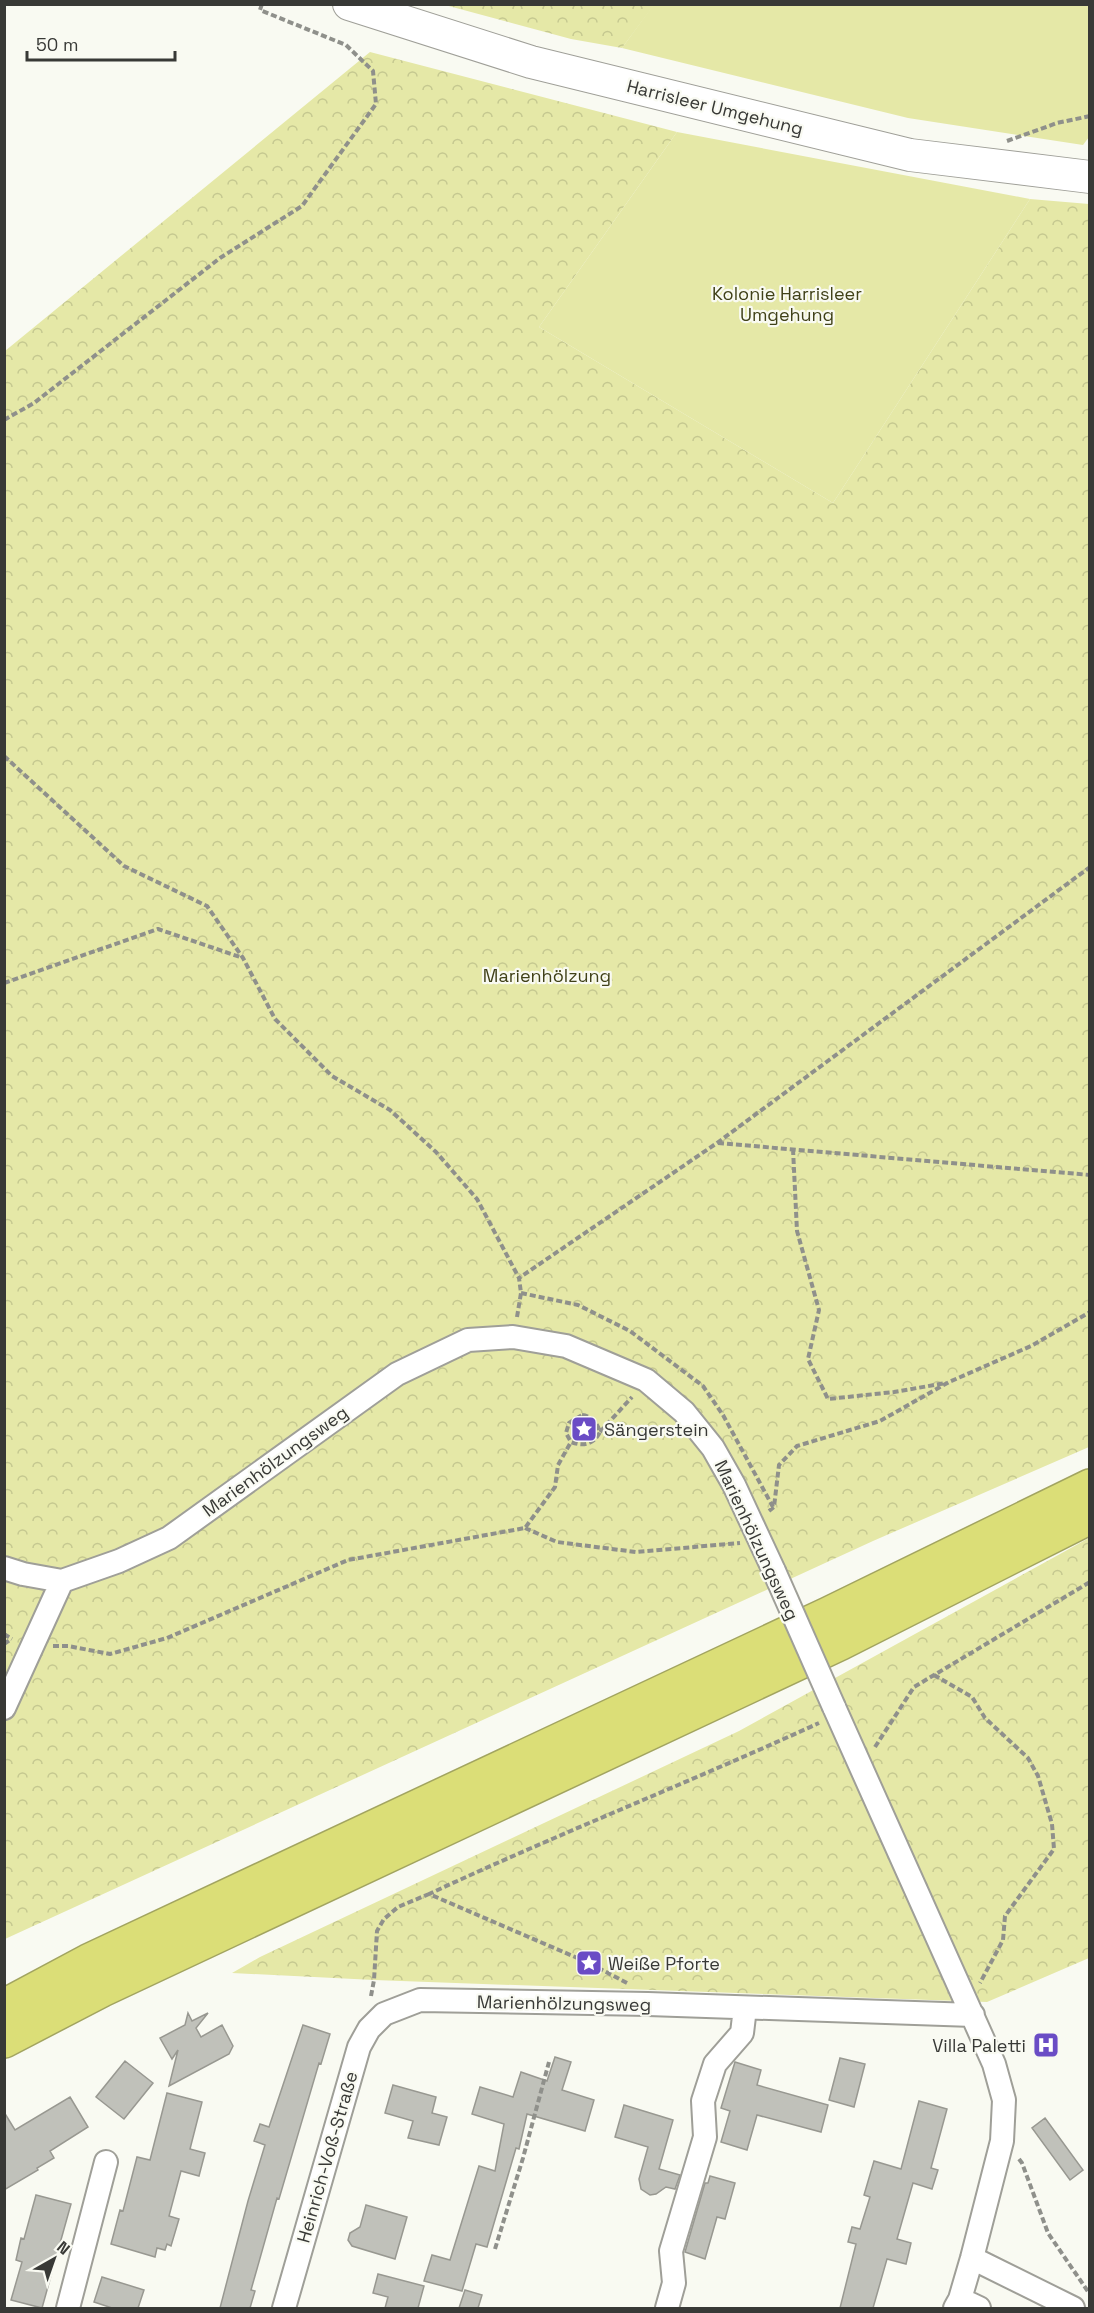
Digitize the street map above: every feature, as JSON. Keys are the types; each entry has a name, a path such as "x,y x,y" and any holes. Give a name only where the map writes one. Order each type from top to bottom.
{"highway":[{"path":"4,2006 88,1961 828,1614 1089,1486"},
{"path":"4,2041 102,1990 841,1643 1089,1517"}],"main road":[{"name":"Harrisleer Umgehung","path":"349,4 531,62 910,155 1089,177"}],"street":[{"name":"Marienhölzungsweg","path":"4,1568 62,1581 119,1561 169,1538 397,1374 468,1340 513,1337 566,1346 646,1380 684,1412 713,1448 734,1485 994,2064 1004,2100 1002,2141 972,2258 965,2305"},
{"path":"4,1708 62,1581"},
{"name":"Marienhölzungsweg","path":"378,2005 420,2000 648,2004 973,2015"},
{"name":"Heinrich-Voß-Straße","path":"285,2308 359,2047 378,2005"},
{"path":"667,2308 674,2283 671,2251 705,2137 703,2102 715,2064 742,2033 746,2008"},
{"path":"68,2308 106,2162"},
{"path":"972,2258 1073,2308"}],"path":[{"path":"4,420 34,402 220,258 302,206 376,104 372,71 346,45 260,10 262,4"},
{"path":"1000,144 1057,123 1089,116"},
{"path":"4,756 124,866 207,906 243,958 275,1019 332,1076 390,1110 435,1152 477,1199 519,1278 521,1293 513,1337"},
{"path":"519,1278 717,1143 1089,867"},
{"path":"4,983 158,929 243,958"},
{"path":"717,1143 1089,1175"},
{"path":"793,1149 797,1231 819,1310 808,1359 828,1399 894,1392 949,1382"},
{"path":"33,1646 69,1646 110,1654 167,1638 348,1560 525,1528 557,1542 636,1552 736,1545 756,1531 774,1507 779,1465 797,1446 880,1421 949,1382 1031,1346 1089,1312"},
{"path":"600,1432 595,1421 582,1415 569,1423 566,1433 571,1442 578,1445 590,1443 600,1432 646,1380"},
{"path":"525,1528 555,1487 558,1465 571,1442"},
{"path":"861,1768 914,1687 1089,1582"},
{"path":"4,1634 12,1639"},
{"path":"934,1675 972,1697 985,1718 1028,1758 1038,1776 1052,1824 1054,1849 1005,1916 1003,1940 980,1984"},
{"path":"378,2005 374,1980 377,1931 398,1907 536,1844 710,1773 836,1711"},
{"path":"429,1894 589,1964 635,1987 648,2004"},
{"path":"495,2249 549,2062"},
{"path":"1002,2141 1022,2163 1048,2233 1089,2294"}],"green space":[{"path":"654,4 1089,5 1089,137 1083,145 908,118 622,48"},
{"path":"445,5 654,5 622,48 571,39"},
{"name":"Marienhölzung","path":"370,52 677,132 539,327 833,503 1030,199 1089,204 1089,1447 873,1541 5,1939 5,351"},
{"name":"Kolonie Harrisleer Umgehung","path":"677,132 1030,199 833,503 539,327"},
{"path":"1089,1538 1089,1958 987,2002 232,1973 260,1957 739,1731"}],"building":[{"path":"188,2013 192,2021 208,2013 196,2028 201,2037 222,2025 233,2046 229,2054 169,2086 178,2050 172,2059 160,2038 185,2025"},
{"path":"303,2025 330,2034 321,2064 319,2063 279,2199 277,2198 251,2290 255,2291 250,2308 220,2308 265,2145 254,2141 260,2124 269,2127"},
{"path":"555,2057 571,2062 562,2090 594,2100 585,2131 527,2114 519,2149 516,2148 487,2247 476,2244 462,2291 424,2281 432,2255 450,2260 479,2166 495,2171 504,2124 472,2114 480,2087 513,2097 521,2072 547,2081"},
{"path":"840,2058 865,2064 854,2107 829,2100"},
{"path":"125,2061 153,2083 124,2119 96,2097"},
{"path":"735,2062 761,2070 757,2085 828,2105 821,2132 757,2115 747,2150 721,2142 730,2111 721,2108"},
{"path":"393,2085 436,2097 432,2113 447,2117 439,2145 408,2138 413,2121 385,2113"},
{"path":"167,2093 202,2102 190,2149 205,2153 199,2176 181,2171 169,2216 179,2219 171,2246 167,2244 165,2250 157,2248 155,2257 111,2244 120,2210 123,2211 137,2157 150,2160"},
{"path":"70,2097 88,2127 50,2151 54,2158 37,2168 38,2170 4,2190 4,2112 15,2130"},
{"path":"919,2101 947,2109 931,2168 938,2170 932,2189 913,2183 897,2239 911,2243 906,2264 887,2259 873,2308 840,2308 856,2244 848,2242 852,2227 860,2229 870,2197 864,2195 874,2161 901,2169"},
{"path":"624,2105 673,2120 659,2169 680,2175 675,2189 666,2187 650,2195 641,2189 639,2179 648,2147 615,2137"},
{"path":"1045,2118 1083,2170 1070,2180 1032,2128"},
{"path":"710,2176 735,2183 725,2219 717,2217 705,2259 685,2252 705,2183 708,2183"},
{"path":"36,2195 71,2204 42,2308 11,2300 22,2262 16,2260 21,2238 24,2239"},
{"path":"366,2205 407,2217 395,2259 352,2246 348,2240 350,2233 360,2227"},
{"path":"378,2274 424,2286 418,2308 385,2308 388,2297 373,2293"},
{"path":"102,2277 144,2290 138,2308 112,2308 94,2302"},
{"path":"465,2290 482,2295 478,2308 459,2308"}],"place":[{"name":"Sängerstein","path":"584,1429"},
{"name":"Weiße Pforte","path":"589,1963"},
{"name":"Villa Paletti","path":"1046,2045"}]}
